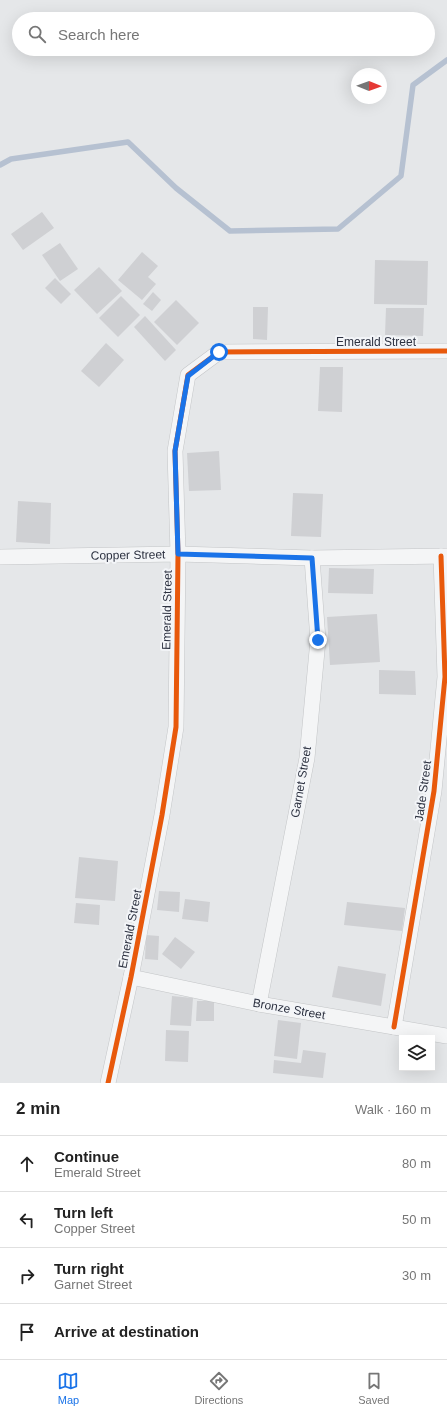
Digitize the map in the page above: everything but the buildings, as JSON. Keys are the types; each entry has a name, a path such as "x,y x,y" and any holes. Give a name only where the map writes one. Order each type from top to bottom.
{"street":[{"name":"Emerald Street","path":"108,1083 131,977 162,815 176,727 178,554 175,451 188,376 219,352 447,351"},
{"name":"Copper Street","path":"0,557 178,554 312,558 444,556"},
{"name":"Jade Street","path":"394,1027 434,791 445,677 444,556"},
{"name":"Garnet Street","path":"259,1004 307,758 318,640 312,558"},
{"name":"Bronze Street","path":"131,977 259,1004 447,1036"}],"waterway":[{"path":"0,165 11,159 128,142 176,188 230,231 338,229 401,176 413,85 447,60"}],"cycle path":[{"path":"108,1083 131,977 162,815 176,727 178,554 175,451 188,375 219,352 447,351"},
{"path":"394,1027 434,791 445,677 441,556"}],"route":[{"path":"219,352 188,376 175,451 178,554 312,558 318,640"}]}
